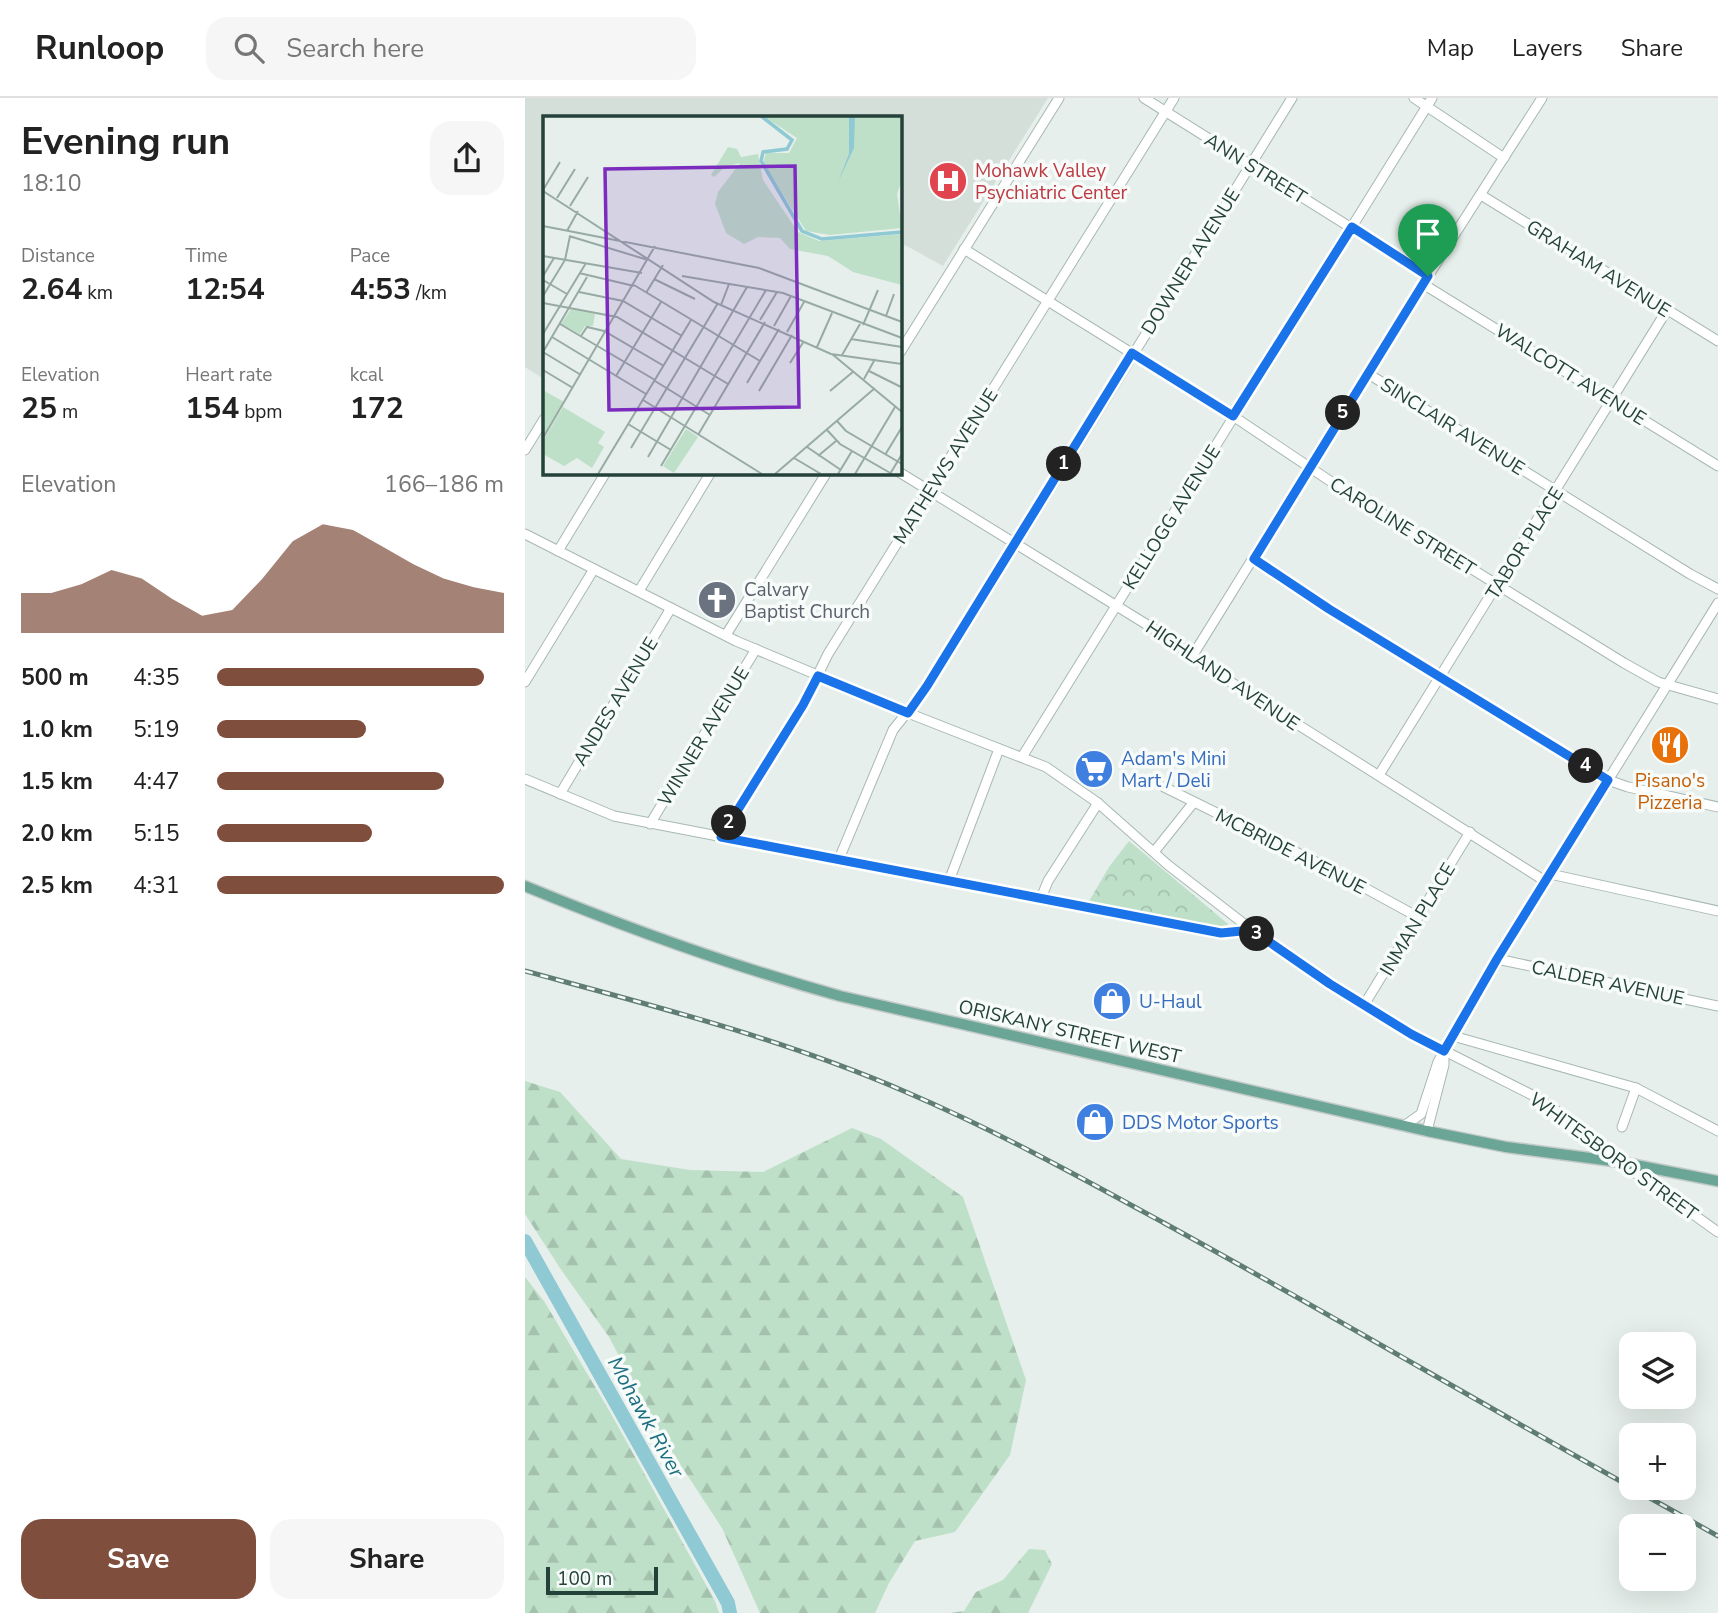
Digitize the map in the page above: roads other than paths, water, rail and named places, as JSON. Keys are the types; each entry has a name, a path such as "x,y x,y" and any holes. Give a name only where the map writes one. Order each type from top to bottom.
{"main road":[{"name":"ORISKANY STREET WEST","path":"525,886 658,939 760,974 832,994 1427,1131 1506,1147 1620,1162 1718,1181"}],"street":[{"path":"901,351 1059,98"},
{"name":"ANN STREET","path":"1144,98 1368,237"},
{"name":"MATHEWS AVENUE","path":"721,837 803,705 828,654 1174,98"},
{"name":"DOWNER AVENUE","path":"839,859 893,730 927,686 1292,98"},
{"path":"1414,98 1429,102 1504,158"},
{"path":"1193,655 1367,373 1542,98"},
{"name":"KELLOGG AVENUE","path":"1022,757 1429,102"},
{"name":"GRAHAM AVENUE","path":"1481,195 1718,341"},
{"name":"WALCOTT AVENUE","path":"1368,237 1426,280 1718,466"},
{"name":"CAROLINE STREET","path":"964,250 1624,663 1667,685 1718,699"},
{"name":"TABOR PLACE","path":"1378,775 1667,310"},
{"name":"SINCLAIR AVENUE","path":"1367,373 1718,589"},
{"path":"525,450 543,421"},
{"name":"HIGHLAND AVENUE","path":"901,473 1116,605 1218,674 1547,878"},
{"path":"558,551 605,474"},
{"path":"639,591 710,474"},
{"path":"726,635 826,474"},
{"name":"WHITESBORO STREET","path":"525,534 757,649 1060,774 1252,930 1364,1005 1444,1051 1536,1097 1620,1162 1718,1232"},
{"path":"1254,559 1329,609 1608,780 1718,807"},
{"path":"525,682 594,569"},
{"path":"1404,1126 1421,1114 1438,1062 1497,959 1718,603"},
{"name":"ANDES AVENUE","path":"560,794 671,608"},
{"name":"WINNER AVENUE","path":"650,824 757,649"},
{"path":"525,661 534,667"},
{"path":"949,881 999,748"},
{"path":"525,779 614,816 650,824 1221,933 1252,930"},
{"name":"MCBRIDE AVENUE","path":"1164,787 1332,870 1418,917"},
{"path":"1154,852 1194,802"},
{"path":"1041,898 1048,881 1098,803"},
{"name":"INMAN PLACE","path":"1364,1005 1470,832"},
{"path":"1547,878 1718,911"},
{"name":"CALDER AVENUE","path":"1497,959 1718,1006"},
{"path":"1453,1036 1636,1088 1718,1131"},
{"path":"1427,1131 1444,1065 1444,1051"},
{"path":"1622,1127 1636,1088"}],"waterway":[{"name":"Mohawk River","path":"525,1241 728,1603 730,1613"}],"railway":[{"path":"525,971 766,1040 860,1073 972,1122 1164,1223 1619,1480"},
{"path":"1654,1500 1718,1536"}],"place":[{"name":"Mohawk Valley Psychiatric Center","path":"948,181"},
{"name":"Calvary Baptist Church","path":"717,600"},
{"name":"Pisano's Pizzeria","path":"1670,745"},
{"name":"Adam's Mini Mart / Deli","path":"1094,769"},
{"name":"U-Haul","path":"1112,1001"},
{"name":"DDS Motor Sports","path":"1095,1122"}]}
